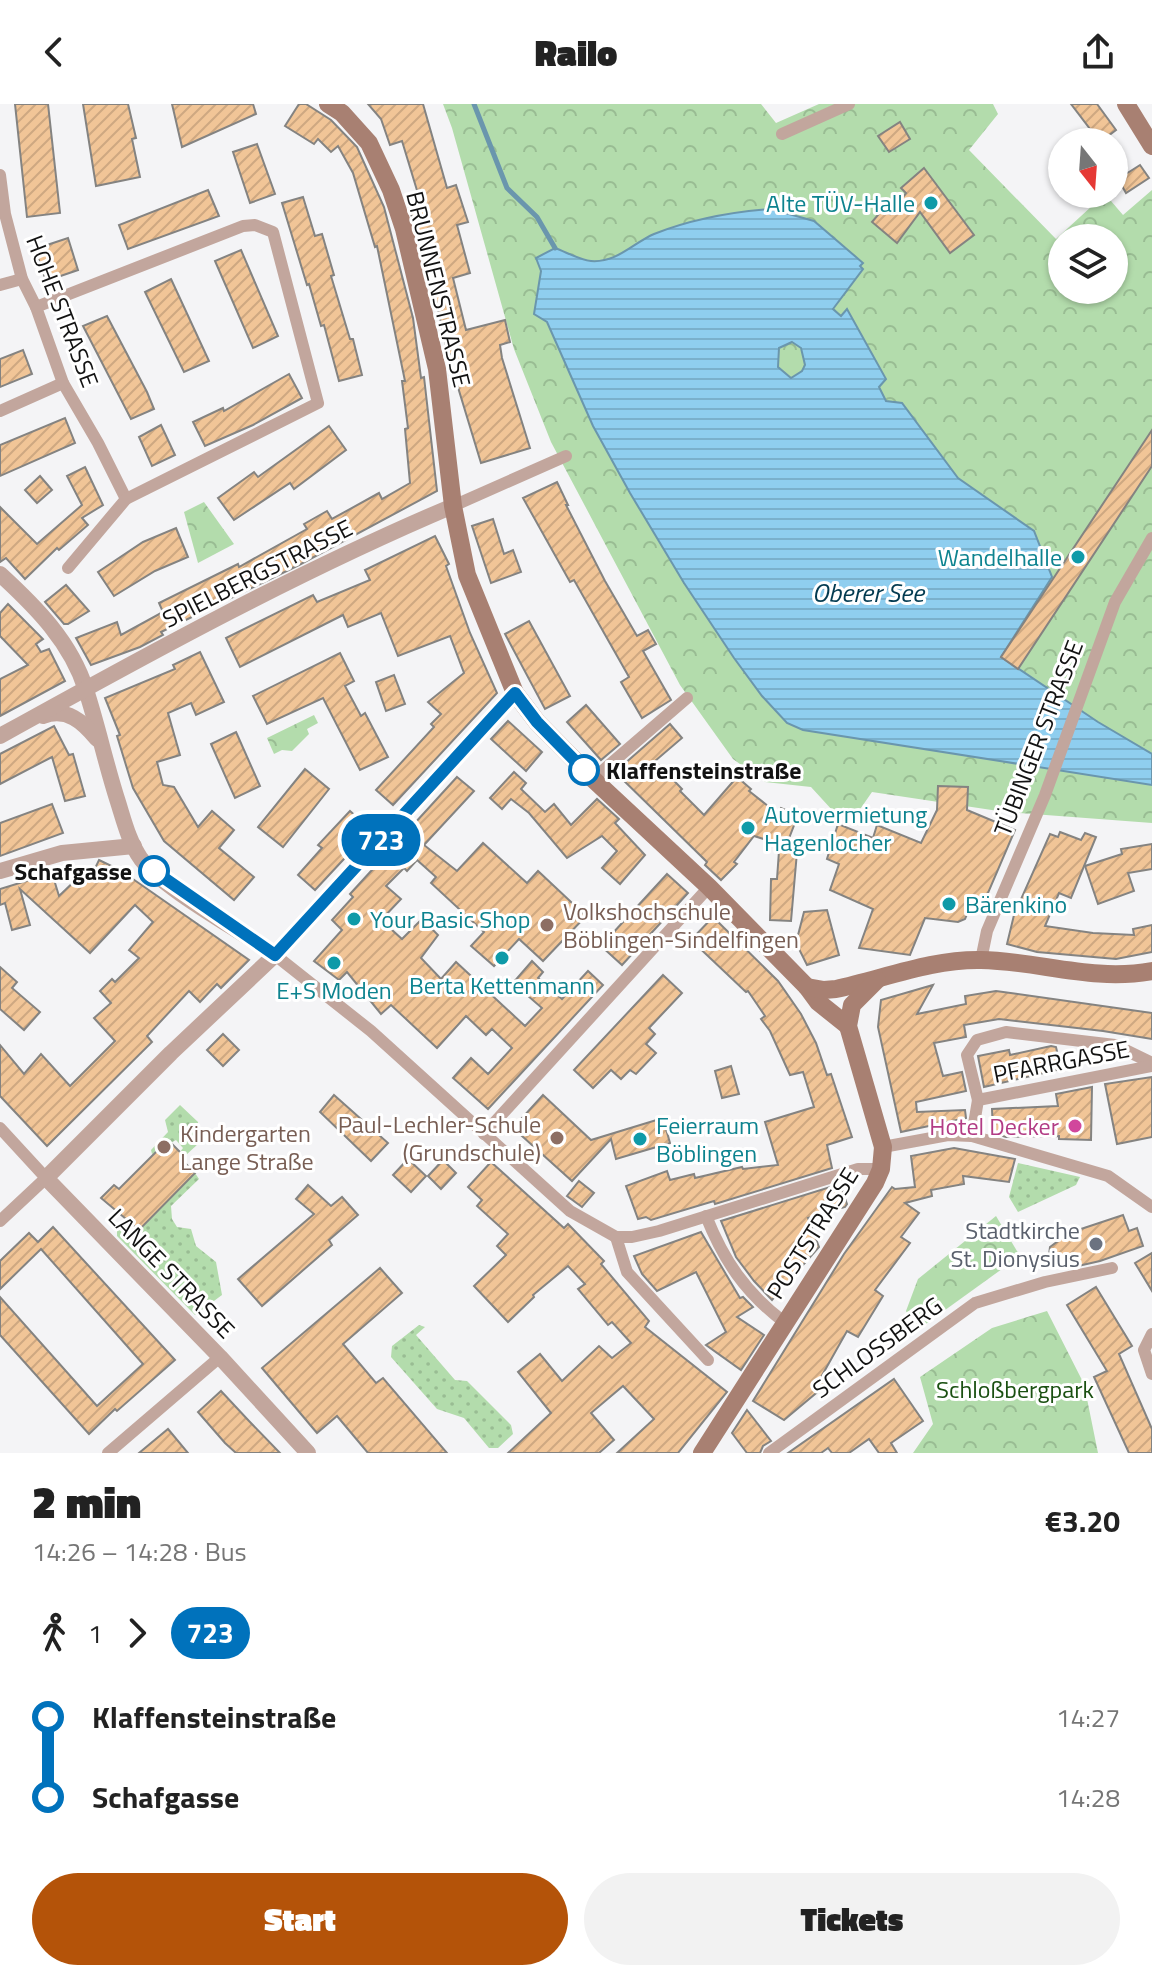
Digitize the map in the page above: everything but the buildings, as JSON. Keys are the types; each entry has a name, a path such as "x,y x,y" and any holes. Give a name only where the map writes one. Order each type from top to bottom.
{"main road":[{"name":"BRUNNENSTRASSE","path":"328,104 342,113 369,143 391,190 404,229 437,369 453,506"},
{"path":"1126,104 1152,146"},
{"path":"453,506 467,575 515,693 537,722 709,887 818,1002 848,1026 852,1005 877,980"},
{"path":"807,987 824,990 933,966 981,960 1111,976 1152,971"},
{"name":"POSTSTRASSE","path":"705,1451 881,1169 883,1147 848,1026"}],"street":[{"path":"782,134 849,104"},
{"name":"HOHE STRASSE","path":"0,175 5,214 22,279 36,307 63,383 126,499"},
{"path":"36,307 243,226 255,225 273,232 318,403 126,499 68,568"},
{"path":"0,285 22,279"},
{"path":"0,411 63,383"},
{"path":"453,506 566,456"},
{"name":"SPIELBERGSTRASSE","path":"0,736 312,571 453,506"},
{"name":"TÜBINGER STRASSE","path":"981,960 987,931 1054,770 1115,602 1152,538"},
{"path":"0,574 46,618 75,662 86,688 99,741 134,846 143,860 160,877 275,955 371,1031 570,1211 592,1226 616,1237 632,1237 858,1169 881,1169"},
{"path":"0,1221 275,955 515,693"},
{"path":"593,779 687,698"},
{"path":"26,722 52,713 70,715 83,722 99,741"},
{"path":"0,871 62,853 134,846"},
{"path":"484,1134 709,887"},
{"name":"PFARRGASSE","path":"972,1136 978,1100 967,1055 977,1040 1006,1032 1115,1045 1152,1064"},
{"name":"PFARRGASSE","path":"978,1100 1152,1064"},
{"name":"LANGE STRASSE","path":"0,1128 308,1453"},
{"path":"883,1147 948,1135 972,1136 1108,1176 1152,1207"},
{"path":"706,1216 720,1251 753,1294 784,1322"},
{"path":"616,1237 627,1272 708,1360"},
{"name":"SCHLOSSBERG","path":"769,1453 975,1303 1045,1282 1112,1268"},
{"path":"1152,1334 1144,1350 1152,1374"},
{"path":"108,1453 220,1357"}],"green space":[{"path":"443,104 761,104 776,123 819,104 993,104 998,114 969,150 1048,231 1048,304 1128,304 1128,224 1072,224 1090,208 1117,208 1123,215 1152,190 1152,823 1005,812 872,792 854,818 833,811 811,787 765,782 733,759 680,685 551,442 514,349"},
{"path":"204,502 234,544 198,563 184,512"},
{"path":"314,715 318,723 307,729 309,734 292,751 282,750 274,754 267,738"},
{"path":"180,1105 198,1122 199,1143 185,1156 176,1140 152,1154 151,1150 168,1132 165,1120"},
{"path":"1018,1163 1080,1177 1076,1185 1018,1212 1009,1197"},
{"path":"195,1173 199,1179 171,1206 172,1219 177,1227 191,1229 196,1246 216,1262 222,1295 195,1315 117,1236 117,1230 122,1224 139,1231"},
{"path":"996,1216 1020,1256 916,1331 906,1311 918,1279"},
{"name":"Schloßbergpark","path":"1047,1311 1084,1384 1098,1453 913,1453 933,1424 920,1377 992,1328"},
{"path":"419,1325 425,1327 416,1335 455,1380 467,1381 511,1425 513,1434 498,1448 489,1448 464,1418 437,1409 391,1357 392,1346"}],"water":[{"name":"Oberer See","path":"771,209 814,221 863,263 860,266 863,269 833,309 841,316 847,309 886,379 879,387 886,401 902,403 958,478 1034,531 1052,577 1001,657 1152,754 1152,785 803,730 787,723 734,658 630,493 593,426 547,322 534,314 541,271 536,258 555,248 582,259 600,261 617,256 654,234 683,224","holes":["792,342 801,348 805,365 791,378 778,367 779,348"]}],"waterway":[{"path":"474,104 507,188 537,217 555,248"}],"bus line":[{"name":"723","path":"154,871 275,955 515,693 537,722 584,770"}],"place":[{"name":"Alte TÜV-Halle","path":"931,203"},
{"name":"Wandelhalle","path":"1078,557"},
{"name":"Klaffensteinstraße","path":"584,770"},
{"name":"Autovermietung Hagenlocher","path":"748,828"},
{"name":"Schafgasse","path":"154,871"},
{"name":"Bärenkino","path":"949,904"},
{"name":"Your Basic Shop","path":"354,919"},
{"name":"Volkshochschule Böblingen-Sindelfingen","path":"547,925"},
{"name":"Berta Kettenmann","path":"502,958"},
{"name":"E+S Moden","path":"334,963"},
{"name":"Hotel Decker","path":"1075,1126"},
{"name":"Paul-Lechler-Schule (Grundschule)","path":"557,1138"},
{"name":"Feierraum Böblingen","path":"640,1139"},
{"name":"Kindergarten Lange Straße","path":"164,1147"},
{"name":"Stadtkirche St. Dionysius","path":"1096,1244"}]}
